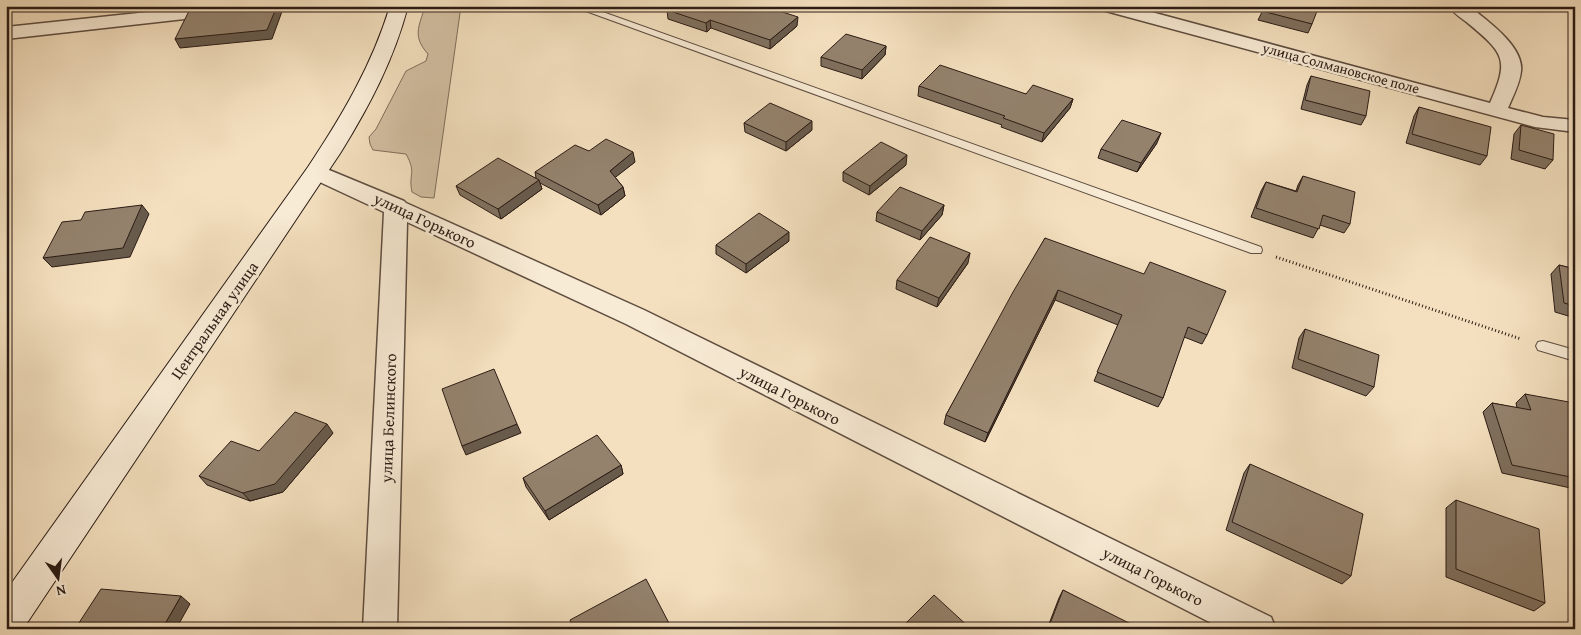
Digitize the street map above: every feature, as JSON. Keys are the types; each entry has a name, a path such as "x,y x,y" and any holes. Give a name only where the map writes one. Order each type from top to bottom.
{"street":[{"path":"6,33 257,6"},
{"name":"Центральная улица","path":"6,622 18,588 316,172 355,113 391,38 399,6"},
{"name":"улица Солмановское поле","path":"1108,6 1542,122 1575,126"},
{"path":"1458,6 1495,38 1508,53 1512,69 1497,110"},
{"name":"улица Горького","path":"316,172 396,206 635,317 1259,629"},
{"name":"улица Белинского","path":"380,629 396,206"}],"lane":[{"path":"576,6 1256,250"},
{"path":"1542,346 1575,356"}],"path":[{"path":"1256,250 1542,346"}],"shaded area":[{"path":"425,6 461,6 434,198 421,197 412,192 412,170 406,154 373,150 369,137 376,129 406,71 426,61 428,54 418,36"}],"building":[{"path":"230,6 277,6 267,30 175,39 189,11"},
{"path":"673,6 764,6 798,17 770,40 710,20 706,23 667,10"},
{"path":"1265,6 1319,6 1312,24 1262,11"},
{"path":"846,34 886,46 862,70 821,57"},
{"path":"940,65 1026,94 1033,85 1073,99 1044,133 1003,118 1005,116 919,86"},
{"path":"1311,76 1370,91 1366,116 1305,100"},
{"path":"770,103 812,121 786,142 744,123"},
{"path":"1419,107 1491,127 1487,156 1412,134"},
{"path":"1122,120 1161,133 1141,163 1101,149"},
{"path":"1521,125 1554,134 1553,160 1519,150"},
{"path":"606,139 633,152 610,171 623,187 598,205 535,172 575,145 589,151"},
{"path":"881,142 907,155 870,186 843,172"},
{"path":"498,158 539,180 498,209 456,186"},
{"path":"1303,176 1355,192 1350,224 1323,215 1319,229 1256,208 1266,182 1297,192"},
{"path":"900,187 944,205 922,231 877,212"},
{"path":"142,205 123,248 43,258 62,222 81,220 85,212"},
{"path":"759,213 789,232 746,264 716,245"},
{"path":"930,237 970,253 939,298 897,280"},
{"path":"1045,238 1144,274 1150,262 1226,291 1207,335 1188,327 1163,398 1097,372 1122,315 1058,290 988,433 946,415 1013,292"},
{"path":"1559,265 1575,269 1575,306 1564,303"},
{"path":"1305,329 1379,355 1374,387 1298,359"},
{"path":"494,369 517,424 462,446 442,389"},
{"path":"1525,394 1569,402 1575,417 1575,478 1512,465 1492,403 1531,410"},
{"path":"295,412 327,424 275,484 243,493 199,476 231,441 259,451"},
{"path":"597,435 621,465 545,511 523,478"},
{"path":"1250,464 1363,514 1351,576 1232,522"},
{"path":"1456,500 1539,529 1545,603 1456,569"},
{"path":"646,579 672,629 574,629 570,620"},
{"path":"101,589 181,596 162,629 75,629"},
{"path":"1063,590 1137,627 1136,629 1048,629"},
{"path":"934,595 971,629 900,629"}]}
